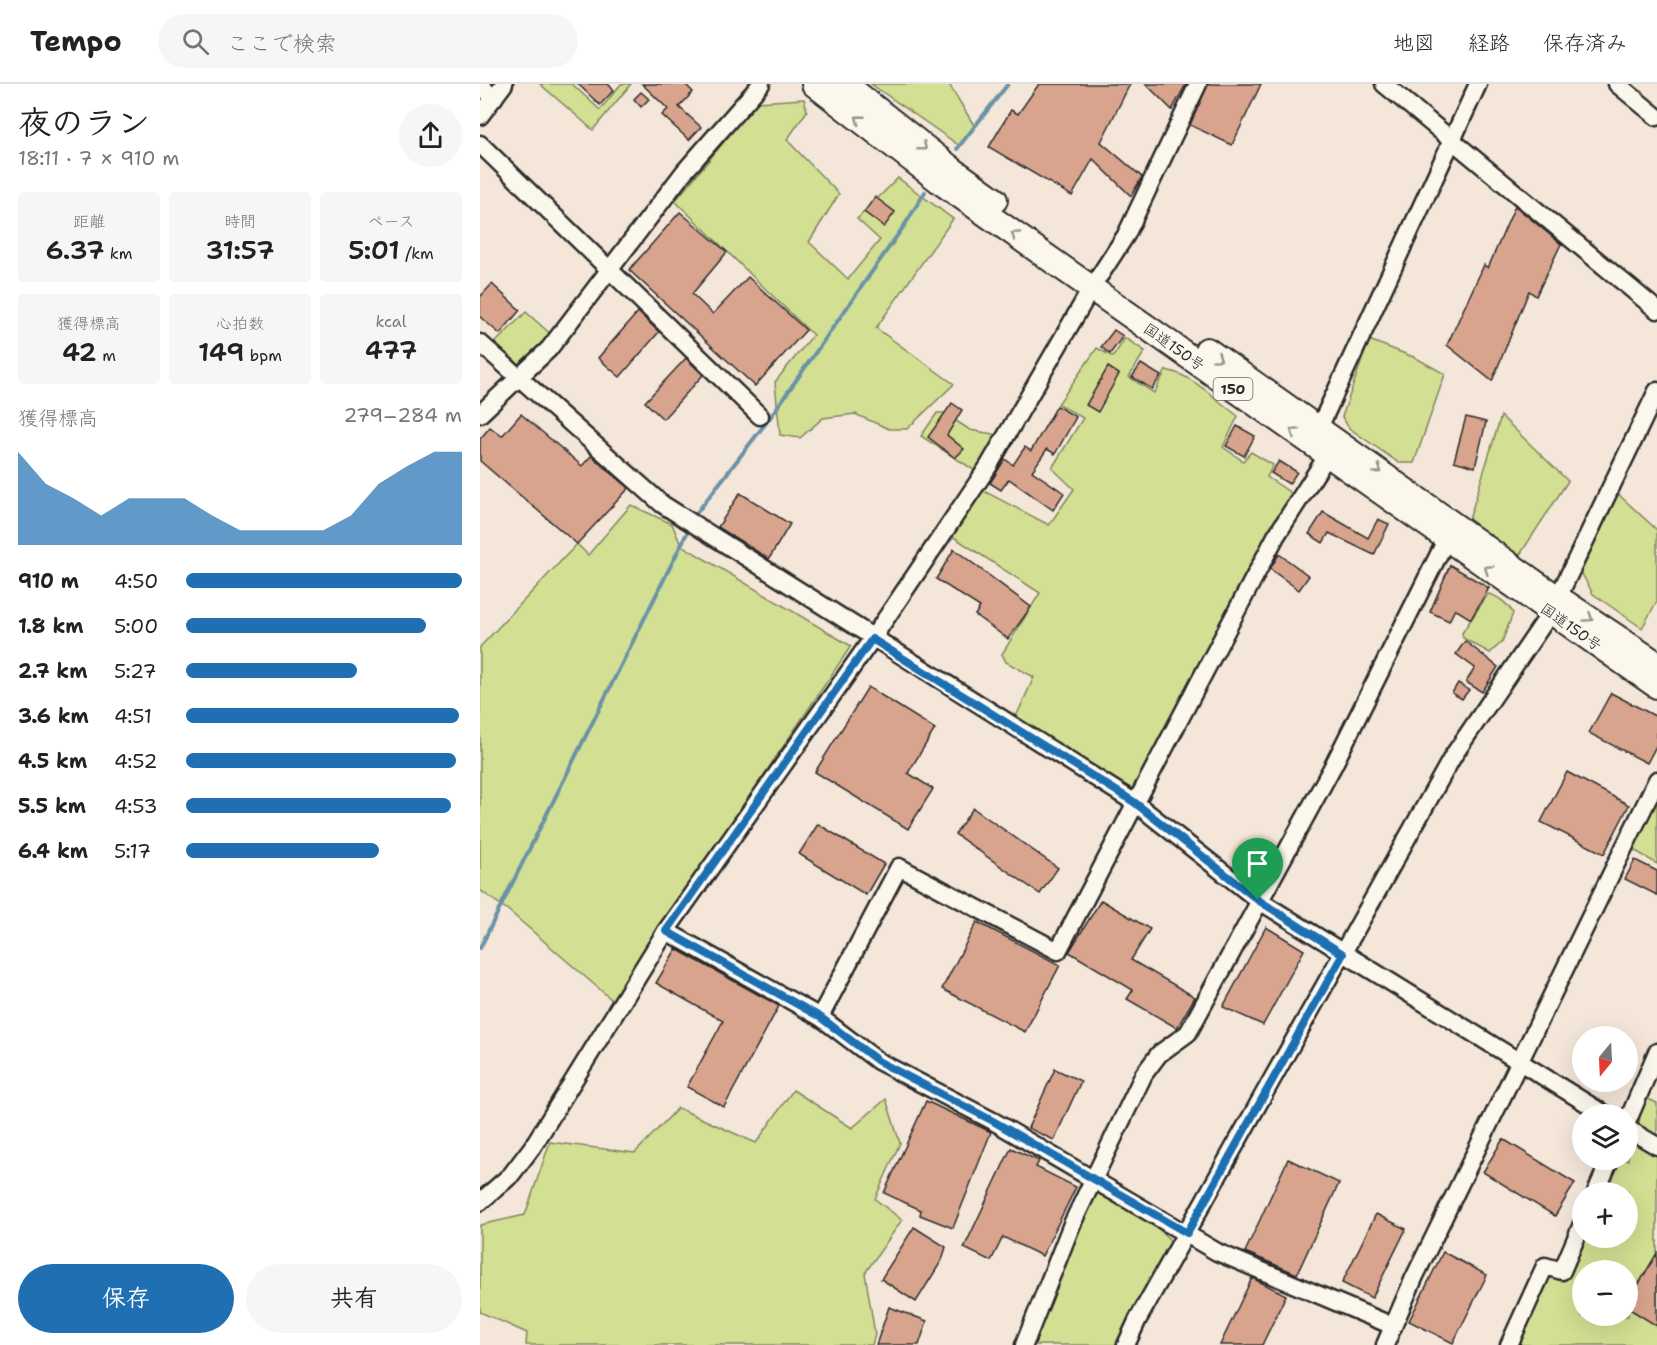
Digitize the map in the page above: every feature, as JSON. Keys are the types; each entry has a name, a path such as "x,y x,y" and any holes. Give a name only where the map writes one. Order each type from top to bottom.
{"highway":[{"name":"国道150号","path":"813,84 942,183 1319,429 1554,605 1657,686"},
{"name":"国道150号","path":"845,84 1096,282 1327,456 1446,540 1657,664"}],"street":[{"path":"480,116 504,84"},
{"path":"480,414 549,349 684,172 761,84"},
{"path":"480,1202 511,1175 533,1146 666,931 872,639 988,467 1126,235 1198,84"},
{"path":"1384,84 1657,310"},
{"path":"1319,429 1478,84"},
{"path":"1617,84 1657,117"},
{"path":"480,85 494,98"},
{"path":"480,144 760,416"},
{"path":"480,343 662,504 872,639 1134,802 1258,900 1588,1104"},
{"path":"1126,1345 1452,756 1554,605 1657,391"},
{"path":"820,1017 899,867 1058,951 1134,802 1276,536 1327,456"},
{"path":"1024,1345 1072,1224 1144,1074 1159,1054 1188,1033 1258,900 1333,766 1446,540"},
{"path":"1385,1345 1519,1062 1657,780"},
{"path":"666,931 820,1017 878,1061 993,1121 1217,1252 1393,1326"},
{"path":"1635,1104 1657,1052"},
{"path":"1638,1135 1657,1146"},
{"path":"1509,1345 1545,1266 1562,1271 1572,1248"}],"green space":[{"path":"540,84 572,84 600,110 621,84 631,84 593,130"},
{"path":"871,84 949,84 975,127 960,146"},
{"path":"804,99 807,111 787,140 839,194 809,242 848,279 880,240 857,219 898,178 953,219 876,328 954,384 907,429 889,429 855,414 823,418 800,438 780,435 775,382 813,335 675,201 757,102"},
{"path":"526,312 554,337 521,371 492,346"},
{"path":"1125,338 1145,351 1129,377 1154,393 1166,370 1186,377 1204,389 1238,416 1223,447 1243,461 1251,452 1273,465 1267,477 1294,495 1130,792 1015,719 1034,677 1006,662 1002,654 1040,593 952,536 978,488 1049,525 1074,489 1052,468 1083,418 1058,404 1097,348 1113,357"},
{"path":"1369,340 1416,358 1445,374 1414,463 1399,463 1349,428 1342,417"},
{"path":"937,413 944,413 970,430 993,434 999,440 977,472 921,436"},
{"path":"1501,416 1568,481 1519,556 1468,523"},
{"path":"1618,494 1657,530 1657,601 1642,628 1593,594 1581,572"},
{"path":"631,505 672,524 681,545 851,646 612,1000 509,911 480,890 480,647 577,544 588,555"},
{"path":"1488,594 1502,601 1513,613 1502,642 1490,653 1463,638 1462,633"},
{"path":"1657,785 1657,864 1629,847"},
{"path":"793,1090 852,1128 886,1099 900,1143 875,1199 902,1220 865,1273 875,1334 872,1345 526,1345 527,1333 480,1312 480,1225 525,1215 550,1142 635,1153 678,1108 756,1143"},
{"path":"1646,1098 1657,1103 1657,1138 1639,1127 1640,1108"},
{"path":"1638,1145 1657,1155 1657,1345 1519,1345 1546,1278 1565,1275 1577,1248 1638,1248 1638,1182 1608,1182 1613,1170 1638,1170"},
{"path":"1105,1176 1178,1248 1128,1345 1024,1345 1038,1309"}],"building":[{"path":"578,84 608,84 614,90 600,105"},
{"path":"642,84 685,84 693,92 679,107 701,127 689,140 662,115 668,109"},
{"path":"1039,84 1130,84 1101,142 1142,177 1131,196 1093,159 1072,196 989,147 1011,110 1018,114"},
{"path":"1146,84 1186,84 1172,110"},
{"path":"1208,84 1261,84 1232,145 1190,125"},
{"path":"641,92 649,99 641,107 634,99"},
{"path":"875,197 895,212 884,227 864,212"},
{"path":"1515,206 1561,244 1536,296 1529,291 1492,381 1447,345 1484,265 1488,268"},
{"path":"680,212 727,252 692,294 713,314 748,277 806,330 755,386 629,270"},
{"path":"492,284 520,310 500,334 480,317 480,297"},
{"path":"638,312 659,332 620,377 598,358"},
{"path":"1114,330 1123,336 1110,354 1101,347"},
{"path":"686,358 703,375 663,419 645,402"},
{"path":"1141,364 1161,376 1152,389 1132,377"},
{"path":"1108,367 1119,374 1098,412 1086,405"},
{"path":"952,403 962,410 947,435 964,449 955,458 928,437"},
{"path":"1057,406 1076,417 1055,454 1047,449 1032,471 1064,493 1053,510 1009,479 1001,490 990,483 1005,459 1013,465 1025,447 1031,451"},
{"path":"521,414 582,466 591,456 629,488 577,544 480,461 480,439 490,427 502,436"},
{"path":"1466,417 1486,422 1475,467 1454,461"},
{"path":"1237,426 1255,436 1244,456 1226,446"},
{"path":"1279,461 1297,472 1289,484 1271,473"},
{"path":"740,493 790,524 769,559 718,527"},
{"path":"1323,512 1368,538 1378,519 1389,524 1374,555 1329,533 1323,543 1309,534"},
{"path":"954,549 1031,607 1008,639 975,615 980,607 936,579"},
{"path":"1279,554 1309,576 1299,590 1270,569"},
{"path":"1450,565 1489,588 1471,619 1455,609 1449,621 1430,612"},
{"path":"1465,641 1498,667 1482,692 1466,682 1475,668 1456,654"},
{"path":"1458,683 1469,690 1462,699 1452,693"},
{"path":"868,687 935,729 908,773 933,789 908,829 815,772"},
{"path":"1611,693 1657,717 1657,744 1647,763 1589,733"},
{"path":"1567,772 1629,805 1604,854 1541,822"},
{"path":"973,808 1058,868 1040,894 955,834"},
{"path":"818,824 884,864 866,895 799,854"},
{"path":"1635,860 1657,871 1657,895 1625,879"},
{"path":"1101,900 1150,929 1131,960 1195,997 1177,1028 1127,999 1133,990 1069,952"},
{"path":"977,922 1060,965 1025,1032 942,989"},
{"path":"1266,927 1304,950 1263,1025 1223,1007"},
{"path":"676,949 779,1006 724,1107 687,1087 723,1021 656,983"},
{"path":"1055,1069 1081,1081 1054,1140 1028,1128"},
{"path":"926,1101 991,1132 953,1228 920,1215 921,1210 884,1193"},
{"path":"1503,1139 1573,1182 1555,1216 1483,1172"},
{"path":"1011,1148 1039,1161 1036,1167 1076,1187 1042,1256 1003,1237 991,1261 964,1248"},
{"path":"1288,1159 1339,1183 1297,1274 1245,1252"},
{"path":"1376,1214 1406,1229 1372,1298 1342,1283"},
{"path":"914,1227 946,1247 942,1260 916,1302 881,1279"},
{"path":"1443,1252 1487,1275 1453,1343 1409,1321"},
{"path":"1657,1253 1657,1326 1638,1314 1638,1285"},
{"path":"1252,1278 1286,1295 1262,1345 1220,1345"},
{"path":"889,1307 927,1321 919,1345 876,1345"}],"waterway":[{"path":"957,149 1008,84"},
{"path":"695,515 769,419 906,223 925,192"},
{"path":"480,948 688,531"}],"route":[{"path":"872,639 1134,802 1258,900 1343,954 1187,1233 993,1121 878,1061 820,1017 666,931 872,639"}]}
